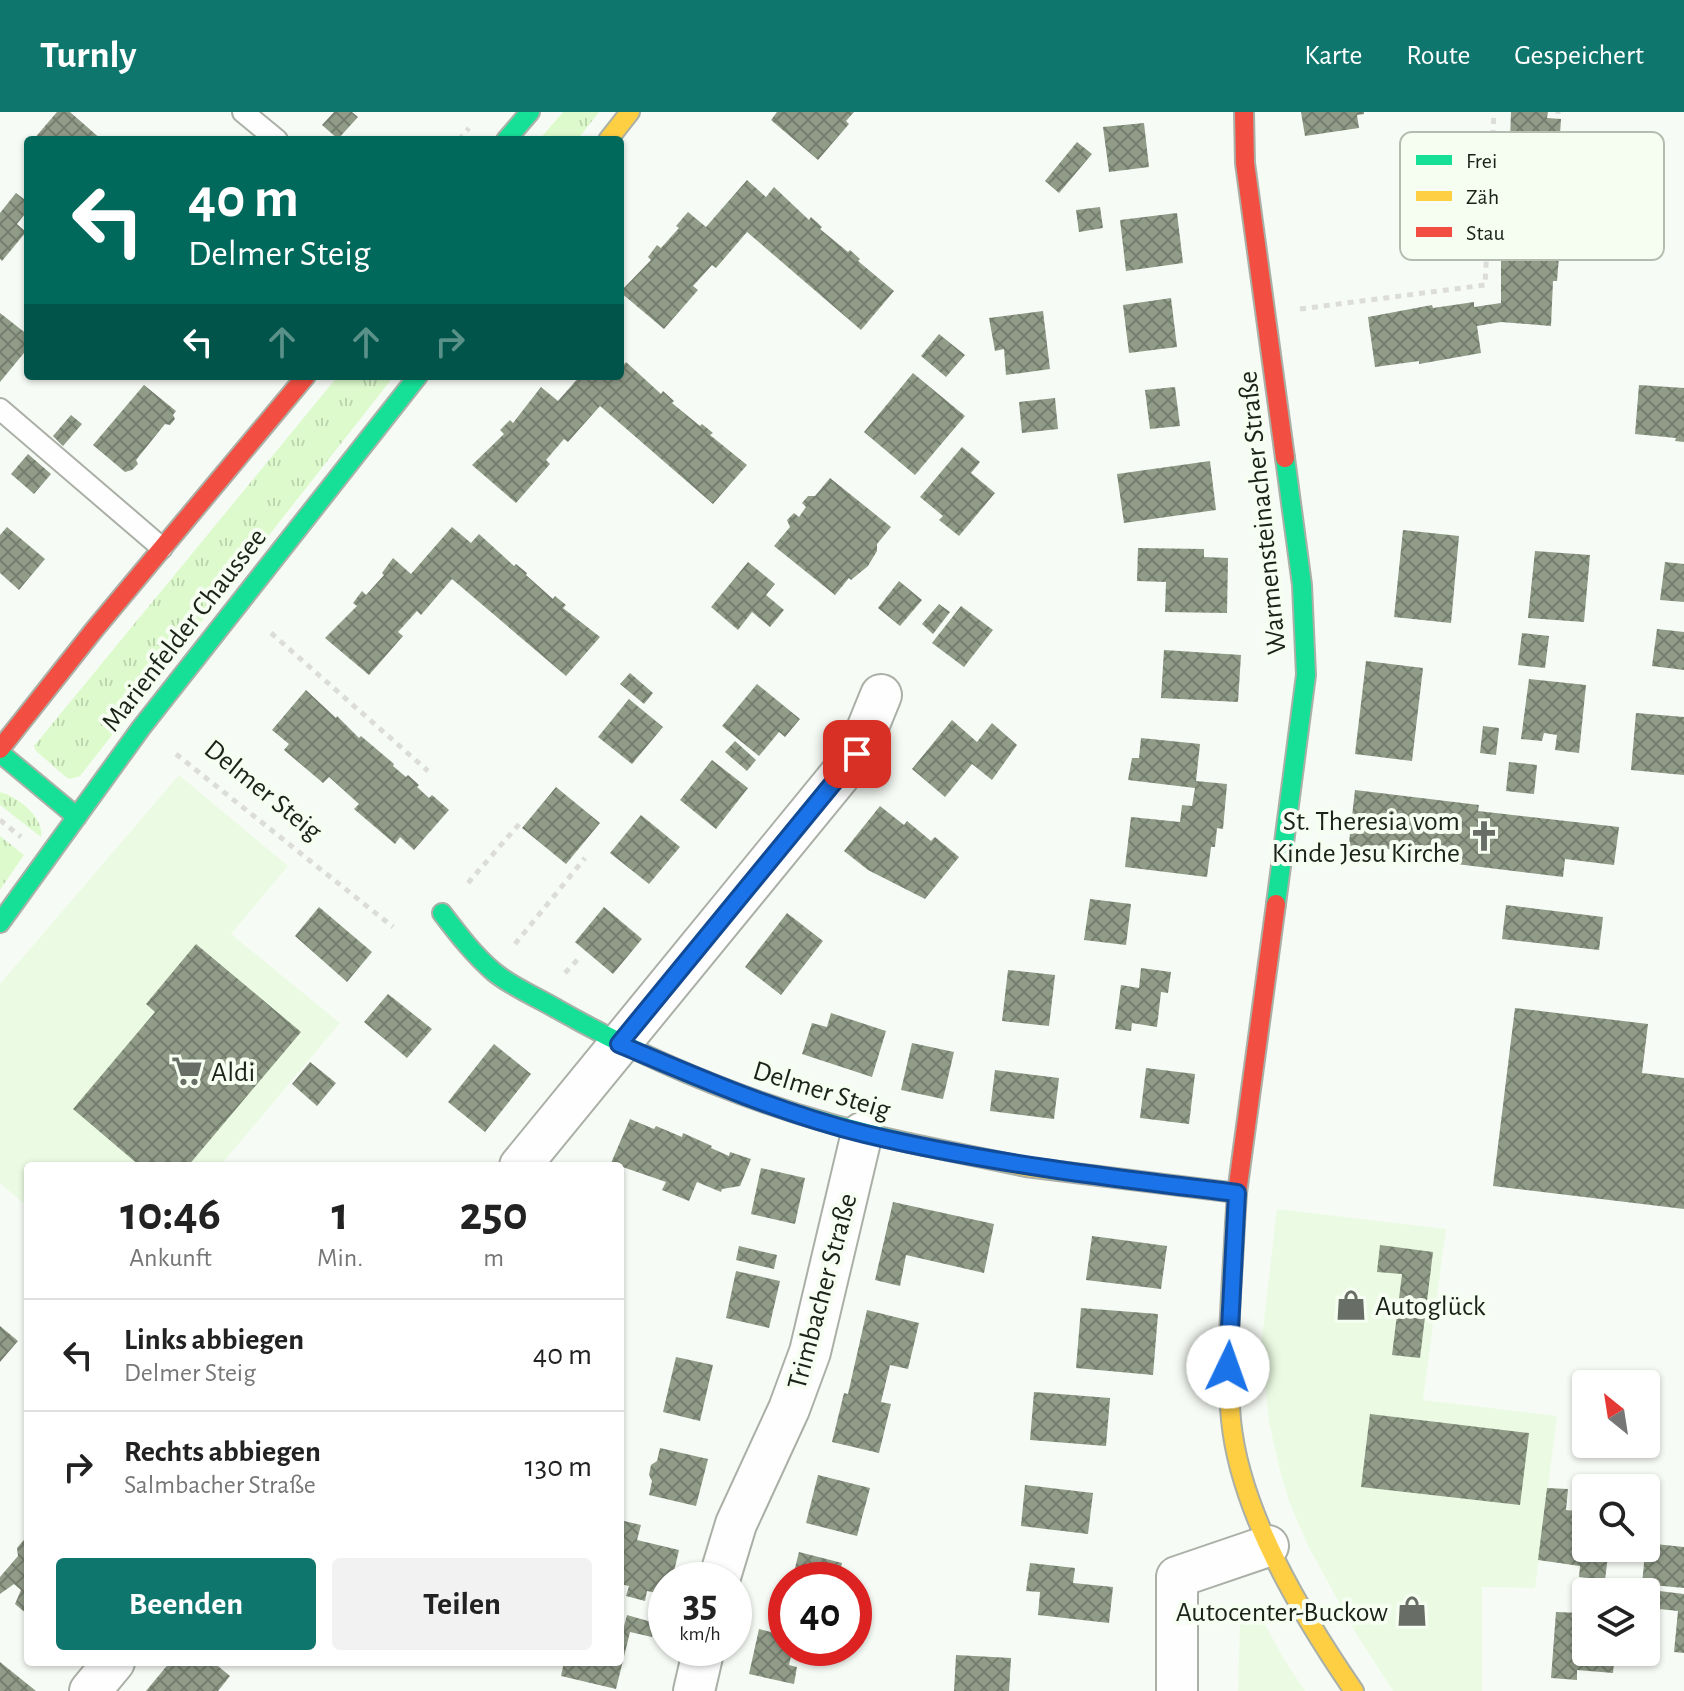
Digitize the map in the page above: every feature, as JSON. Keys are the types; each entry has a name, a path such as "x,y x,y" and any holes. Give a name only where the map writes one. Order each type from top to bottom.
{"street":[{"path":"509,136 530,112"},
{"path":"611,136 630,112"},
{"name":"Warmensteinacher Straße","path":"1244,112 1245,163 1302,585 1306,675 1237,1193 1228,1367 1231,1423 1245,1484 1268,1546 1326,1650 1354,1691"},
{"path":"77,817 3,740 303,380"},
{"name":"Marienfelder Chaussee","path":"0,923 141,728 415,380"},
{"path":"523,1162 857,754 881,695"},
{"name":"Delmer Steig","path":"442,913 469,948 496,974 619,1044 742,1095 862,1133 1026,1167 1237,1193"},
{"name":"Trimbacher Straße","path":"724,1562 736,1524 789,1409 810,1352 862,1133"},
{"path":"1177,1691 1177,1577 1268,1546"},
{"path":"90,1691 111,1666"},
{"path":"694,1691 700,1666"}],"lane":[{"path":"243,112 272,136"},
{"path":"0,409 162,548"}],"path":[{"path":"1493,132 1494,112"},
{"path":"1299,310 1485,285 1486,260"},
{"path":"271,633 428,771"},
{"name":"Delmer Steig","path":"176,754 393,927"},
{"path":"468,883 520,823"},
{"path":"505,955 585,858"}],"shaded area":[{"path":"179,775 288,866 231,934 340,1023 223,1162 24,1162 24,1204 0,1183 0,984"},
{"path":"1277,1209 1446,1229 1423,1400 1557,1416 1535,1588 1482,1587 1482,1691 1393,1691 1357,1635 1308,1546 1288,1499 1269,1422 1265,1382 1257,1380"},
{"path":"1258,1612 1305,1691 1238,1691 1240,1623"}],"green space":[{"path":"563,112 599,112 580,136 542,136"},
{"path":"335,380 391,380 80,776 66,777 34,746"},
{"path":"0,792 14,798 34,815 41,837 0,805"},
{"path":"0,836 24,855 0,890"}],"building":[{"path":"57,112 70,112 97,136 36,136"},
{"path":"334,112 352,112 358,117 341,136 335,136 322,125"},
{"path":"777,112 854,112 846,121 849,124 818,160 771,120"},
{"path":"1301,112 1364,114 1357,115 1359,128 1305,136"},
{"path":"1511,112 1548,112 1547,118 1561,119 1560,132 1510,132"},
{"path":"1144,123 1149,167 1109,172 1103,127"},
{"path":"1077,142 1092,154 1059,193 1045,181"},
{"path":"747,180 766,197 774,187 894,291 861,330 747,232 716,268 712,265 693,286 698,290 664,329 624,295 624,288 651,260 648,257 657,245 661,248 679,228 676,226 688,212 706,227"},
{"path":"16,193 24,199 24,215 17,224 24,234 2,261 0,259 0,213"},
{"path":"1100,207 1103,228 1079,232 1076,210"},
{"path":"1177,213 1183,263 1126,271 1120,220"},
{"path":"1501,260 1559,260 1557,281 1553,281 1551,326 1501,322 1477,326 1481,353 1419,364 1419,361 1375,367 1368,317 1432,305 1433,308 1474,302 1474,307 1501,303"},
{"path":"1171,298 1177,347 1129,353 1123,305"},
{"path":"1043,311 1050,369 1006,375 1004,349 995,351 989,318"},
{"path":"0,313 24,332 24,353 0,382"},
{"path":"939,334 965,355 946,377 921,356"},
{"path":"626,362 661,394 663,391 674,401 672,403 713,433 710,435 747,465 713,504 600,406 568,442 564,439 546,460 550,464 516,503 472,465 504,434 500,430 510,420 513,423 541,387 558,401 576,380 624,380"},
{"path":"913,373 965,416 915,475 864,432"},
{"path":"144,385 176,411 173,415 175,419 170,425 165,424 136,460 138,464 125,472 93,445"},
{"path":"1639,385 1684,388 1684,442 1675,441 1676,438 1635,434"},
{"path":"1175,387 1180,426 1150,429 1145,390"},
{"path":"1055,398 1058,429 1022,433 1019,402"},
{"path":"71,415 82,424 63,446 53,436"},
{"path":"962,447 980,462 971,473 995,493 959,536 939,520 943,516 920,497"},
{"path":"28,454 51,474 34,494 11,474"},
{"path":"1210,461 1216,510 1124,523 1117,474"},
{"path":"830,478 891,527 877,544 877,551 868,566 851,580 849,578 835,595 774,546 790,527 787,520 794,513 799,517 806,507 802,503 808,496 815,496"},
{"path":"7,527 45,559 19,590 0,573 0,535"},
{"path":"452,527 471,543 479,534 600,637 566,676 452,579 421,615 417,611 398,632 403,636 369,675 325,638 357,606 353,603 362,591 366,595 384,575 382,573 393,558 411,574"},
{"path":"1403,530 1459,536 1451,623 1394,617"},
{"path":"1138,548 1204,549 1204,557 1228,558 1227,613 1165,612 1166,582 1137,581"},
{"path":"1535,551 1590,555 1584,622 1528,618"},
{"path":"748,562 775,584 766,595 784,610 770,627 752,612 738,630 711,607"},
{"path":"1665,562 1684,564 1684,602 1660,600"},
{"path":"899,581 922,600 900,626 878,608"},
{"path":"939,604 950,612 933,634 922,624"},
{"path":"961,606 993,630 964,667 932,643"},
{"path":"1657,629 1684,632 1684,670 1652,666"},
{"path":"1522,633 1549,636 1545,668 1518,665"},
{"path":"1164,650 1241,655 1238,702 1161,698"},
{"path":"1366,661 1423,668 1412,761 1355,754"},
{"path":"630,673 653,693 644,704 620,684"},
{"path":"1529,679 1586,685 1579,753 1555,750 1557,735 1544,733 1542,741 1521,739"},
{"path":"757,684 800,719 785,737 779,732 759,756 722,726"},
{"path":"306,690 359,738 361,736 406,777 408,775 429,798 432,795 449,810 414,850 400,837 395,844 354,809 359,804 329,777 323,783 284,750 289,744 272,730"},
{"path":"629,699 663,727 632,764 598,737"},
{"path":"1636,713 1684,717 1684,775 1631,770"},
{"path":"952,720 977,742 992,723 1017,745 992,780 972,764 945,797 912,769"},
{"path":"1483,726 1499,728 1496,755 1480,753"},
{"path":"1141,738 1200,744 1196,781 1227,784 1223,829 1217,828 1207,877 1125,867 1131,817 1180,822 1182,805 1192,806 1195,788 1128,780 1132,758 1139,758"},
{"path":"735,741 756,760 747,771 725,752"},
{"path":"712,760 748,788 716,829 680,800"},
{"path":"1509,762 1537,765 1534,794 1506,791"},
{"path":"556,787 600,823 566,864 522,828"},
{"name":"St. Theresia vom Kinde Jesu Kirche","path":"1355,790 1479,805 1478,811 1619,827 1614,865 1565,859 1563,877 1440,862 1441,856 1365,846 1364,853 1348,851"},
{"path":"880,806 904,825 907,821 931,841 935,837 959,857 925,899 868,870 844,851"},
{"path":"641,815 680,847 649,884 610,853"},
{"path":"1090,899 1131,904 1126,945 1084,940"},
{"path":"1506,905 1603,917 1599,950 1502,939"},
{"path":"319,907 372,952 347,982 295,936"},
{"path":"604,907 642,939 613,974 575,942"},
{"path":"787,913 823,941 781,995 745,967"},
{"name":"Aldi","path":"196,944 301,1032 191,1162 135,1162 73,1109 155,1012 146,1004"},
{"path":"1141,968 1171,972 1168,993 1161,992 1157,1027 1132,1023 1131,1031 1115,1029 1121,985 1139,988"},
{"path":"1008,970 1055,975 1049,1026 1002,1021"},
{"path":"388,994 432,1029 407,1058 364,1022"},
{"path":"1515,1008 1648,1024 1642,1073 1684,1078 1684,1209 1493,1186"},
{"path":"831,1013 886,1031 872,1077 802,1054 812,1023 827,1027"},
{"path":"912,1043 954,1052 943,1099 901,1090"},
{"path":"494,1044 531,1074 485,1132 448,1102"},
{"path":"310,1062 336,1083 317,1106 292,1084"},
{"path":"1146,1068 1195,1074 1189,1124 1140,1118"},
{"path":"995,1070 1059,1078 1054,1119 990,1111"},
{"path":"630,1119 682,1137 683,1133 729,1156 730,1152 751,1159 740,1186 722,1189 721,1192 697,1182 689,1201 662,1190 666,1182 624,1167 624,1162 611,1162"},
{"path":"761,1168 805,1178 795,1224 751,1214"},
{"path":"893,1202 994,1224 984,1273 906,1255 900,1286 875,1280"},
{"path":"1092,1236 1167,1246 1161,1289 1086,1280"},
{"path":"1380,1245 1433,1252 1420,1358 1392,1355 1402,1274 1377,1272"},
{"path":"739,1246 777,1255 774,1269 736,1260"},
{"path":"736,1271 780,1281 769,1328 726,1318"},
{"path":"1081,1308 1158,1314 1153,1375 1076,1368"},
{"path":"867,1310 919,1323 908,1369 890,1365 881,1402 891,1404 879,1453 832,1442 844,1393 848,1394"},
{"path":"0,1326 18,1341 0,1362"},
{"path":"676,1357 713,1365 700,1421 663,1412"},
{"path":"1034,1392 1110,1398 1106,1446 1030,1440"},
{"path":"1370,1414 1529,1433 1520,1505 1361,1487"},
{"path":"660,1448 708,1459 696,1506 649,1495 651,1465 657,1461"},
{"path":"818,1475 870,1488 857,1536 806,1523"},
{"path":"1025,1485 1093,1493 1088,1534 1021,1526"},
{"path":"1547,1488 1568,1489 1566,1510 1572,1511 1572,1562 1607,1562 1605,1578 1579,1577 1580,1566 1538,1560"},
{"path":"624,1521 641,1525 637,1540 679,1550 676,1562 648,1562 645,1601 626,1596 629,1586 624,1585"},
{"path":"24,1540 24,1612 15,1604 21,1590 14,1584 0,1594 0,1577 18,1556 17,1548"},
{"path":"1660,1544 1684,1547 1684,1588 1660,1586 1660,1578 1643,1578 1644,1562 1660,1562"},
{"path":"799,1552 838,1562 796,1562"},
{"path":"1030,1563 1075,1568 1073,1583 1113,1587 1109,1623 1038,1615 1040,1592 1026,1591"},
{"path":"1660,1591 1684,1594 1684,1653 1674,1652 1678,1611 1660,1609"},
{"path":"1556,1612 1572,1613 1572,1666 1614,1666 1613,1673 1577,1670 1577,1680 1551,1678"},
{"path":"627,1615 648,1621 648,1636 630,1632 624,1656"},
{"path":"759,1629 768,1631 768,1666 797,1667 794,1684 749,1674"},
{"path":"956,1655 1011,1658 1009,1691 954,1691"},
{"path":"0,1662 36,1691 0,1691"},
{"path":"167,1666 218,1666 230,1676 218,1691 146,1691"},
{"path":"563,1666 622,1666 616,1689 561,1676"}],"traffic: fast":[{"path":"509,136 530,112"},
{"path":"0,923 141,728 415,380"},
{"path":"1276,904 1306,675 1302,585 1285,458"},
{"path":"0,753 77,817"},
{"path":"442,913 473,951 501,977 598,1031 684,1072 772,1106 909,1143"}],"traffic: slow":[{"path":"611,136 630,112"},
{"path":"909,1143 1026,1167 1237,1193"},
{"path":"1235,1224 1229,1371 1231,1420 1237,1455 1260,1527 1276,1562 1314,1630 1354,1691"}],"traffic: jam":[{"path":"1244,112 1245,163 1285,458"},
{"path":"0,749 94,630 303,380"},
{"path":"1235,1224 1276,904"}],"place":[{"name":"St. Theresia vom Kinde Jesu Kirche","path":"1484,836"},
{"name":"Aldi","path":"187,1071"},
{"name":"Autoglück","path":"1351,1305"},
{"name":"Autocenter-Buckow","path":"1412,1611"}],"route":[{"path":"857,754 619,1044 742,1095 862,1133 1026,1167 1237,1193 1228,1367"}]}
